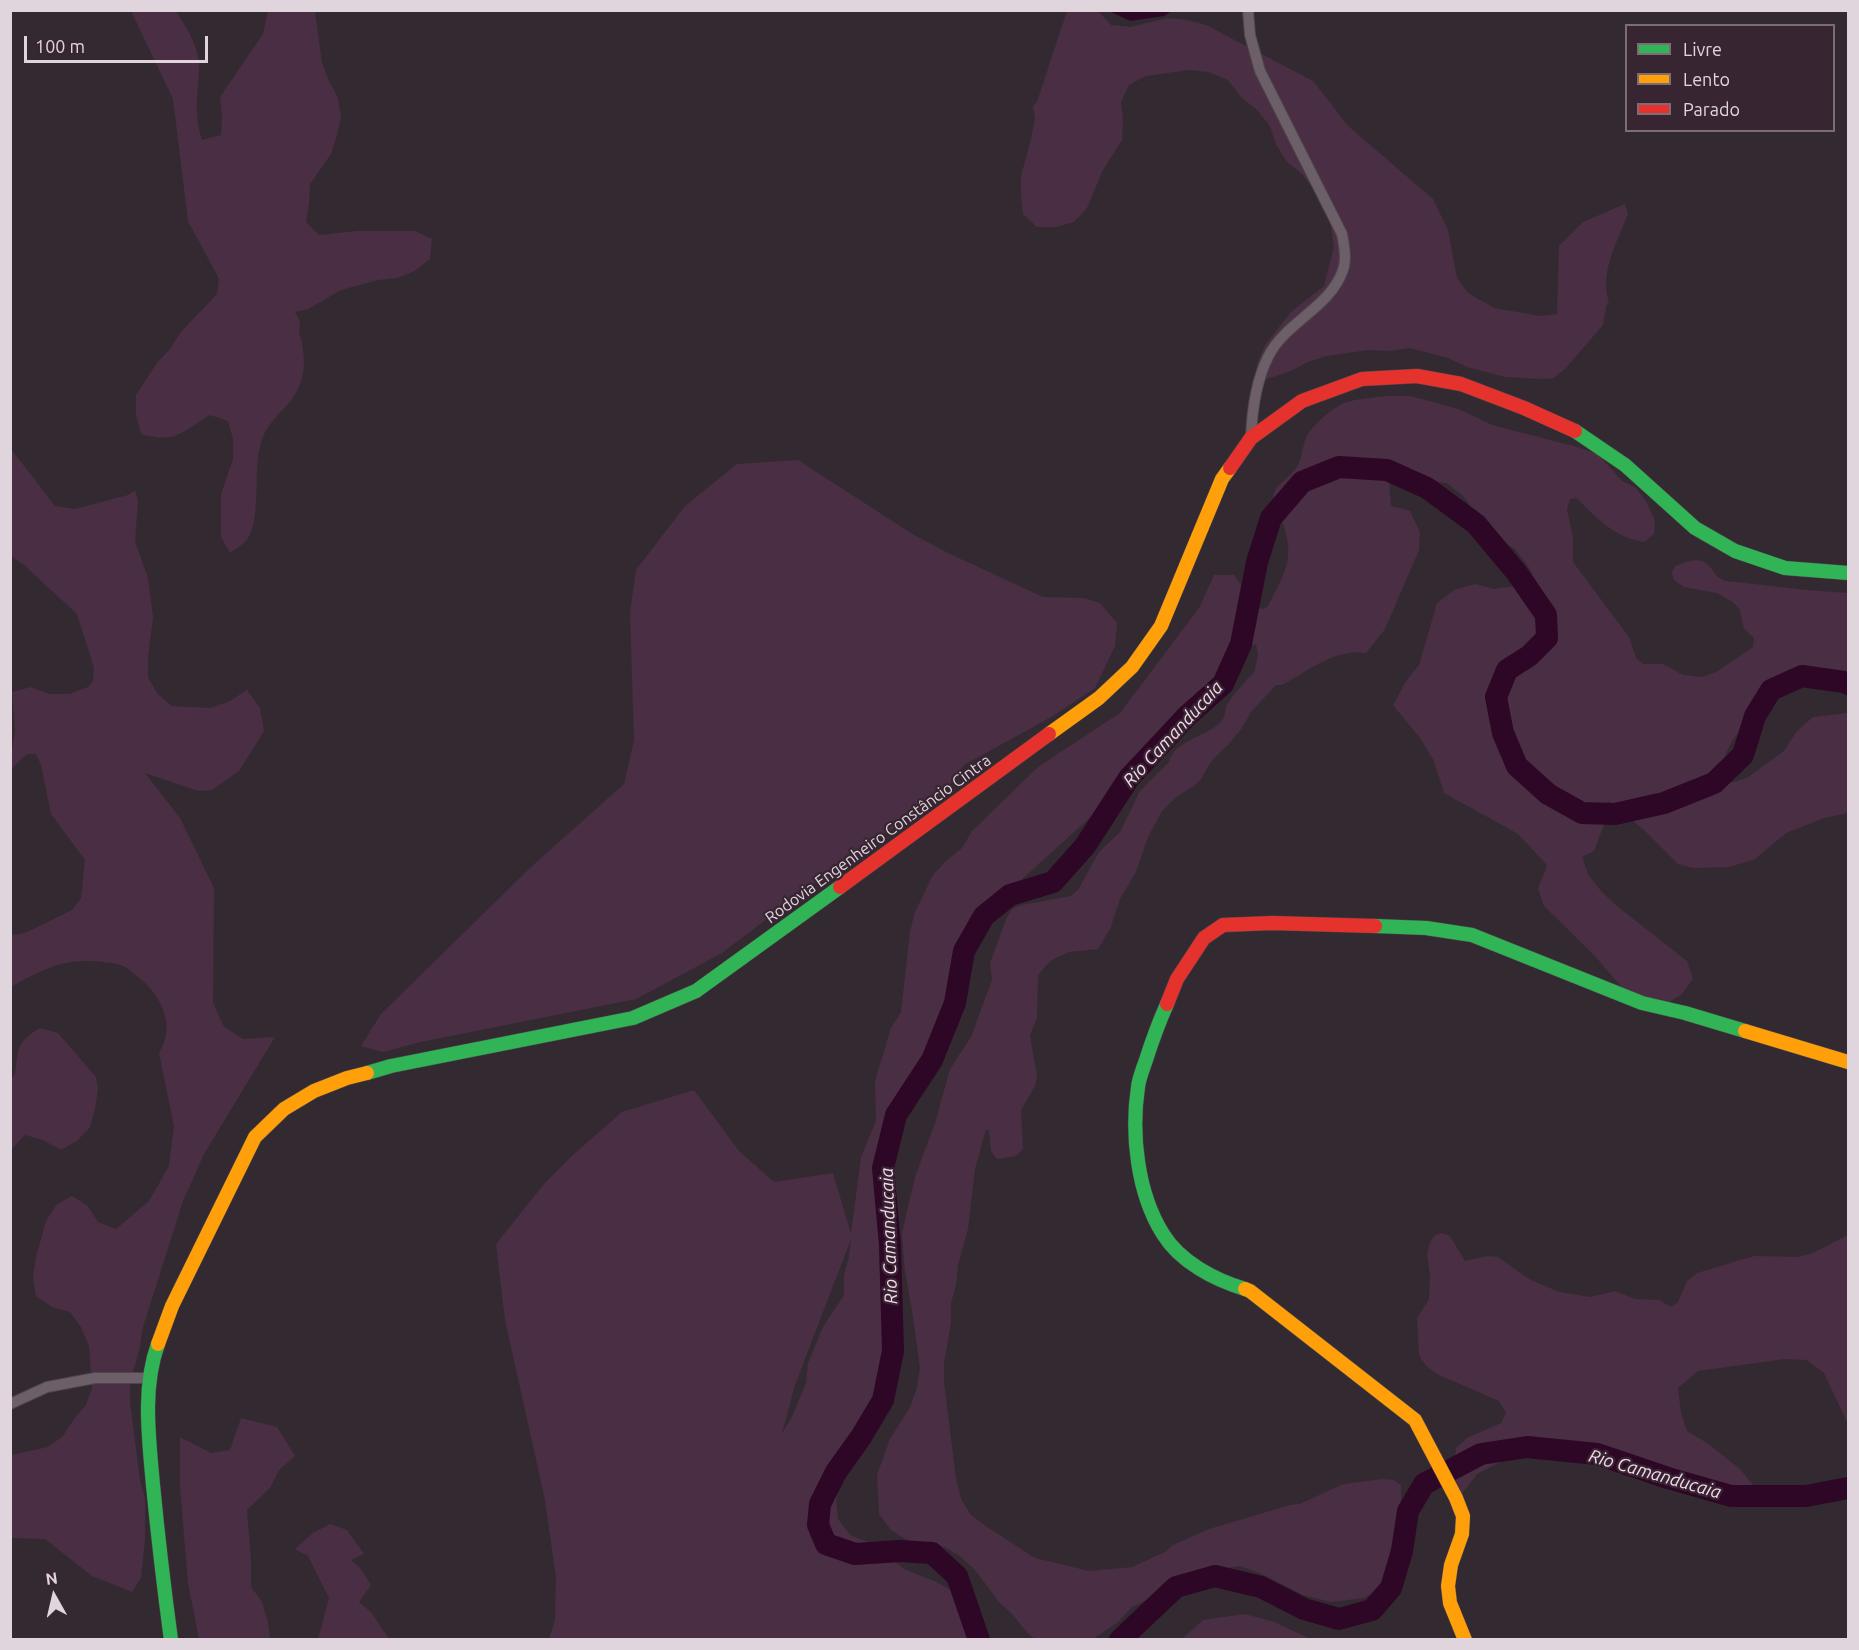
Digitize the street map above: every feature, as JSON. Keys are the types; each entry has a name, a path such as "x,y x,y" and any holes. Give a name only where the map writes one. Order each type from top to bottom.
{"main road":[{"name":"Rodovia Engenheiro Constâncio Cintra","path":"171,1640 148,1429 150,1378 156,1349 172,1306 255,1137 284,1109 314,1091 347,1078 392,1066 633,1018 696,991 1099,698 1132,667 1161,626 1222,479 1251,438 1302,401 1362,379 1417,376 1461,384 1524,408 1581,434 1625,465 1695,528 1735,551 1785,568 1848,573"},
{"path":"1465,1640 1450,1603 1448,1586 1451,1564 1462,1534 1463,1516 1415,1420 1250,1291 1221,1282 1186,1260 1163,1235 1149,1204 1138,1165 1135,1130 1138,1085 1158,1024 1177,979 1204,938 1223,924 1272,923 1426,928 1472,935 1642,1003 1685,1013 1848,1062"}],"street":[{"path":"1248,10 1250,35 1260,71 1342,234 1345,259 1343,270 1332,290 1281,338 1268,356 1252,407 1251,438"},
{"path":"10,1404 47,1387 95,1378 150,1378"}],"shaded area":[{"path":"1097,10 1111,25 1131,27 1168,18 1206,25 1313,81 1348,126 1433,199 1448,230 1457,278 1468,293 1494,308 1540,316 1557,314 1559,246 1583,222 1625,204 1628,214 1611,257 1606,279 1609,302 1603,325 1566,368 1554,378 1505,377 1410,348 1388,351 1369,350 1326,356 1255,383 1257,364 1265,345 1291,312 1324,286 1334,247 1325,208 1315,191 1302,174 1286,161 1276,144 1270,126 1257,110 1241,97 1228,80 1208,72 1189,70 1146,76 1129,85 1121,102 1122,140 1102,172 1087,208 1074,222 1056,227 1037,227 1023,214 1021,176 1035,119 1033,106 1037,102 1067,11"},
{"path":"131,11 176,11 187,29 196,47 199,61 197,113 202,140 221,135 220,97 263,34 268,11 315,11 322,63 338,98 341,117 331,154 310,184 306,222 319,235 357,231 415,231 432,239 430,259 415,271 397,278 378,280 341,290 308,309 295,312 300,321 299,334 304,360 303,375 293,398 272,422 261,443 258,454 254,522 245,542 230,553 221,537 221,495 233,459 233,439 228,421 210,415 178,435 163,438 141,434 136,415 136,395 180,333 217,294 219,279 188,221 173,99"},
{"path":"1109,11 1172,11 1164,16 1130,21"},
{"path":"1384,396 1410,396 1437,403 1461,410 1492,425 1598,454 1622,481 1636,488 1646,501 1655,521 1654,534 1644,542 1633,540 1615,531 1599,520 1577,498 1570,499 1567,509 1573,538 1573,562 1629,637 1636,658 1643,664 1663,664 1683,675 1703,677 1718,671 1753,647 1754,638 1744,629 1740,610 1734,603 1717,593 1684,587 1674,580 1672,573 1675,566 1699,561 1707,564 1725,581 1848,593 1848,677 1818,676 1803,678 1786,685 1740,731 1728,748 1724,766 1730,783 1747,778 1784,751 1797,731 1813,717 1848,713 1848,813 1824,818 1786,833 1755,859 1730,867 1693,868 1678,864 1643,829 1608,801 1607,817 1594,851 1582,857 1588,874 1601,891 1687,961 1693,979 1681,995 1664,1005 1625,991 1594,955 1544,906 1538,888 1546,864 1518,834 1444,793 1434,761 1420,738 1393,705 1406,681 1419,665 1437,603 1454,590 1475,584 1494,589 1537,583 1515,549 1495,537 1464,497 1448,484 1429,479 1410,478 1389,484 1391,506 1410,511 1420,532 1419,550 1385,629 1366,653 1355,652 1333,657 1282,685 1276,685 1251,712 1228,745 1212,760 1201,779 1176,797 1162,811 1148,837 1136,872 1120,899 1110,929 1098,949 1069,952 1050,961 1038,975 1037,1017 1030,1036 1037,1075 1035,1086 1021,1110 1023,1149 1016,1156 997,1159 991,1151 989,1131 986,1129 975,1169 968,1229 951,1303 944,1382 956,1479 961,1499 971,1515 1035,1558 1089,1571 1132,1567 1209,1529 1300,1504 1341,1485 1383,1479 1393,1480 1401,1485 1402,1516 1395,1543 1395,1564 1392,1573 1372,1594 1363,1598 1331,1602 1303,1595 1262,1574 1240,1566 1214,1570 1132,1607 1118,1622 1093,1639 1039,1639 1032,1637 1025,1630 999,1602 975,1570 961,1557 945,1547 907,1540 891,1530 879,1514 877,1475 890,1439 910,1407 917,1388 920,1368 905,1272 902,1233 915,1177 935,1123 950,1069 971,1037 992,980 990,963 1007,917 1012,909 1022,905 1071,896 1078,890 1099,852 1120,832 1140,791 1169,762 1177,749 1222,721 1229,702 1254,673 1258,655 1256,644 1241,650 1229,674 1207,706 1159,743 1150,763 977,920 962,939 965,991 954,1022 944,1038 939,1056 921,1090 898,1120 886,1220 894,1318 886,1378 876,1413 841,1482 836,1500 838,1519 850,1535 868,1542 904,1569 951,1590 967,1607 988,1639 549,1639 555,1620 556,1578 545,1500 505,1320 496,1244 544,1184 622,1112 694,1090 739,1151 774,1182 833,1173 851,1234 861,1157 876,1121 875,1081 891,1028 901,1012 910,932 915,912 933,875 962,848 972,831 1038,767 1120,713 1199,608 1214,575 1234,575 1248,594 1252,607 1264,609 1268,606 1283,576 1288,557 1287,536 1273,503 1275,490 1297,467 1307,436 1323,418 1344,403","holes":["851,1239 844,1275 844,1295 823,1327 808,1363 806,1383 791,1419 782,1433 795,1385"]},
{"path":"11,449 55,506 75,509 128,495 135,490 138,501 135,541 148,578 153,617 148,677 157,693 171,706 211,708 230,701 247,690 260,708 264,731 239,771 212,790 198,791 145,773 180,818 214,888 213,1003 224,1027 243,1039 275,1037 204,1154 183,1201 143,1327 130,1383 130,1402 140,1480 145,1499 145,1538 141,1578 132,1592 92,1576 45,1539 11,1538 11,1455 48,1447 63,1436 86,1405 92,1388 89,1346 81,1327 70,1312 52,1307 36,1296 33,1277 46,1221 56,1205 72,1196 88,1206 98,1222 116,1229 149,1201 169,1166 174,1126 159,1053 164,1042 166,1021 159,1000 145,983 121,965 75,961 37,973 11,987 11,935 25,933 72,910 81,898 85,860 51,814 41,765 36,754 27,754 12,768 11,781 11,754 15,731 12,692 31,687 49,694 69,694 88,687 93,681 94,668 77,614 24,565 11,556"},
{"path":"798,460 914,535 950,554 1043,597 1084,598 1100,603 1117,623 1115,646 1095,688 1053,716 964,765 938,801 855,852 722,953 636,999 421,1042 383,1052 361,1046 381,1014 531,867 624,784 634,740 630,613 636,570 685,506 737,464"},
{"path":"40,1028 58,1033 96,1077 98,1089 95,1109 90,1127 77,1141 61,1150 43,1140 25,1135 12,1149 11,1161 11,1078 15,1075 20,1047 27,1037"},
{"path":"1442,1233 1450,1236 1465,1261 1487,1256 1498,1257 1529,1279 1559,1292 1590,1297 1615,1291 1635,1299 1659,1300 1671,1307 1678,1302 1687,1281 1697,1273 1754,1256 1798,1257 1813,1253 1848,1235 1848,1424 1824,1373 1807,1360 1785,1359 1698,1371 1678,1388 1681,1413 1687,1431 1707,1443 1740,1469 1753,1485 1755,1501 1724,1500 1697,1492 1661,1472 1621,1457 1571,1447 1543,1447 1516,1454 1477,1474 1461,1495 1454,1476 1456,1448 1467,1438 1501,1423 1506,1413 1499,1401 1437,1374 1426,1366 1419,1355 1417,1318 1429,1299 1430,1275 1427,1254 1430,1242 1435,1235"},
{"path":"241,1418 277,1427 295,1456 279,1470 270,1488 247,1510 251,1587 262,1602 270,1639 199,1639 188,1583 180,1487 180,1437 211,1453 230,1450"},
{"path":"330,1524 347,1530 364,1554 351,1560 362,1570 371,1585 359,1602 371,1612 389,1639 318,1639 329,1598 308,1556 295,1549 313,1533"},
{"path":"1245,1614 1274,1622 1311,1639 1182,1639 1203,1620"}],"waterway":[{"name":"Rio Camanducaia","path":"979,1640 957,1576 932,1553 900,1551 855,1554 826,1544 818,1525 820,1504 836,1472 861,1437 883,1400 893,1351 890,1245 883,1168 896,1115 932,1060 955,1003 964,951 984,916 1010,895 1053,882 1085,846 1129,778 1187,716 1223,684 1241,644 1257,562 1271,518 1302,482 1339,467 1387,470 1427,488 1476,524 1517,573 1546,615 1547,638 1529,656 1507,670 1496,697 1503,733 1517,766 1548,794 1582,813 1615,814 1664,803 1714,783 1743,755 1755,716 1771,690 1802,676 1848,684"},
{"name":"Rio Camanducaia","path":"1120,1640 1176,1587 1215,1576 1261,1587 1304,1609 1339,1619 1372,1610 1391,1588 1402,1551 1408,1511 1424,1484 1481,1454 1527,1447 1597,1454 1731,1496 1806,1496 1848,1488"}],"traffic: fast":[{"path":"1575,431 1625,465 1695,528 1735,551 1785,568 1848,573"},
{"path":"367,1073 391,1066 633,1018 696,991 840,887"},
{"path":"1375,926 1426,928 1472,935 1642,1003 1745,1031"},
{"path":"1167,1004 1138,1087 1135,1124 1142,1182 1154,1218 1170,1244 1199,1269 1222,1281 1245,1289"},
{"path":"158,1344 150,1378 148,1414 157,1524 171,1640"}],"traffic: slow":[{"path":"1049,734 1099,698 1132,667 1161,626 1222,479 1230,468"},
{"path":"1745,1031 1848,1062"},
{"path":"158,1344 172,1306 255,1137 284,1109 314,1091 367,1073"},
{"path":"1245,1289 1415,1420 1463,1516 1462,1534 1451,1565 1448,1586 1450,1603 1465,1640"}],"traffic: jam":[{"path":"1230,468 1251,438 1302,401 1362,379 1417,376 1461,384 1524,408 1575,431"},
{"path":"840,887 1049,734"},
{"path":"1167,1004 1177,979 1204,938 1223,925 1272,923 1375,926"}]}
